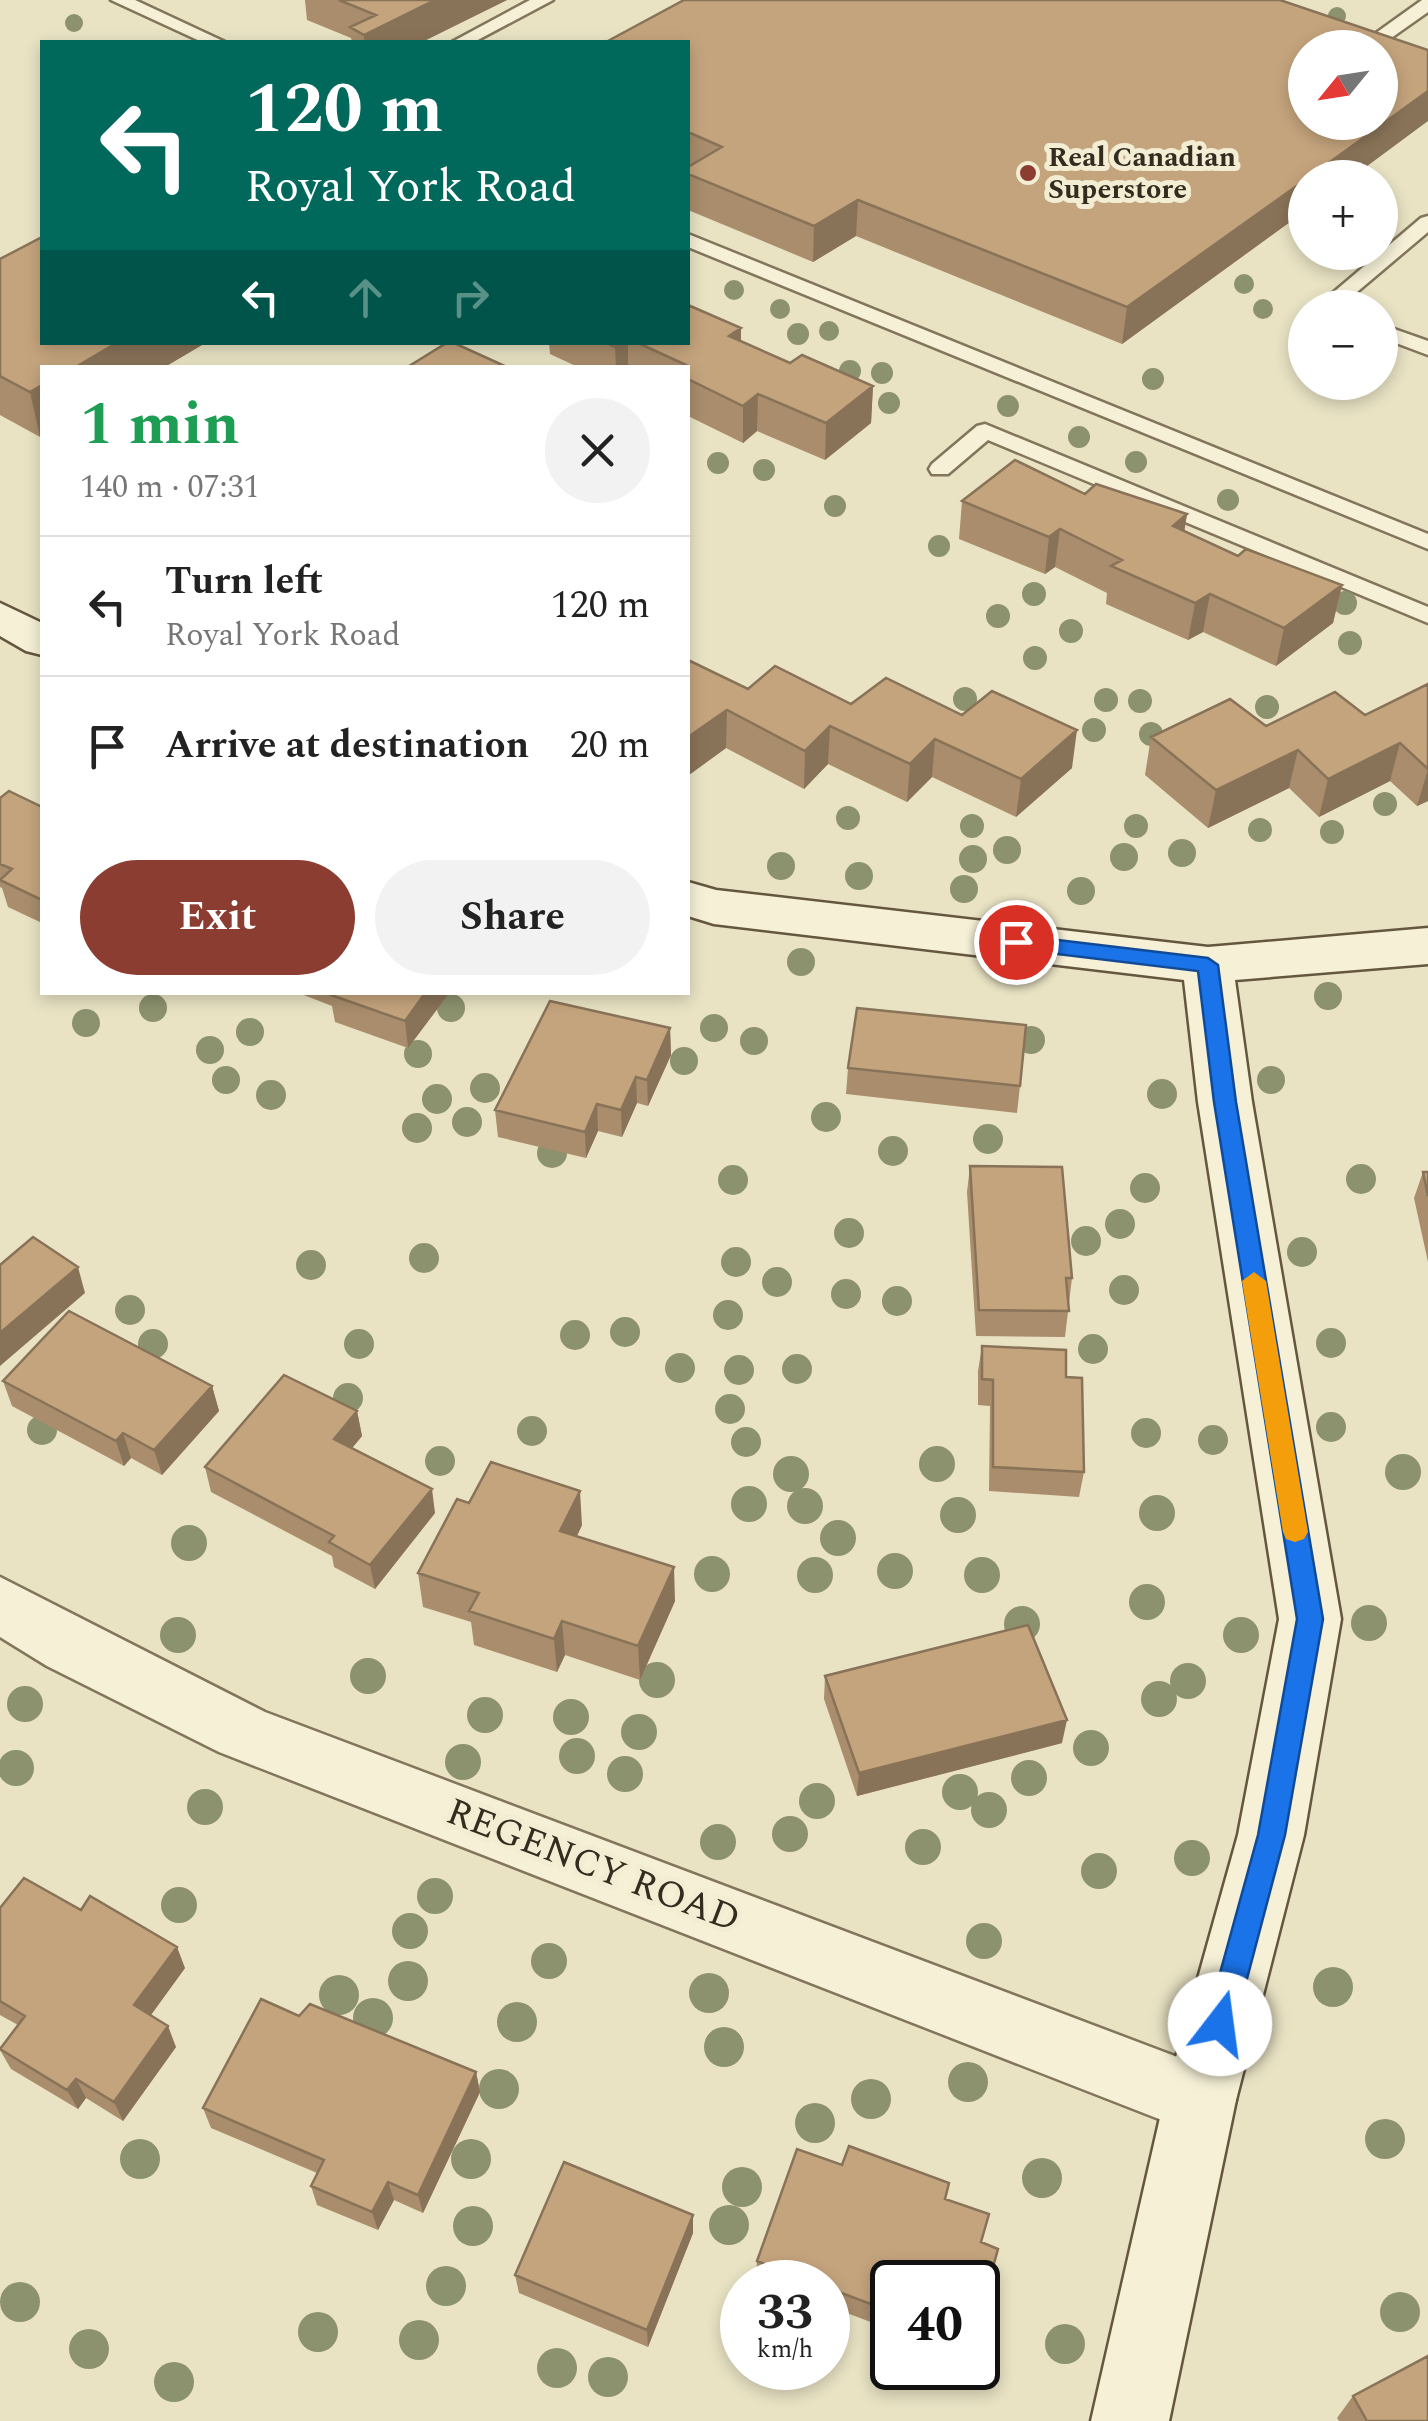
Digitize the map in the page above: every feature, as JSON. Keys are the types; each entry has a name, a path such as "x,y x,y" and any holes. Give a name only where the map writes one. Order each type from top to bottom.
{"street":[{"path":"0,617 40,641"},
{"path":"690,900 714,906 1208,965 1428,946"},
{"path":"1130,2421 1200,2100 1272,1835 1310,1619 1225,1102 1208,965"},
{"name":"REGENCY ROAD","path":"0,1604 69,1646 242,1732 1200,2100"}],"lane":[{"path":"120,0 211,40"},
{"path":"465,40 544,0"},
{"path":"1390,30 1428,4"},
{"path":"1347,290 1428,222"},
{"path":"690,241 1428,542"},
{"path":"1398,337 1428,349"},
{"path":"940,469 985,431 1428,616"}],"building":[{"path":"339,0 435,0 364,35 350,27 376,15"},
{"name":"Real Canadian Superstore","path":"684,0 1280,0 1369,30 1288,30 1288,140 1360,140 1333,160 1288,160 1288,192 1127,307 858,200 814,226 690,175 690,166 722,147 690,133 690,40 610,40"},
{"name":"Real Canadian Superstore","path":"1398,40 1428,50 1428,91 1398,113"},
{"path":"40,238 40,345 113,345 79,365 40,365 40,386 30,392 0,376 0,259"},
{"path":"690,306 741,328 729,336 790,363 802,355 873,386 826,423 758,394 743,406 690,380 690,365 643,345 690,345"},
{"path":"443,345 459,345 502,365 411,365"},
{"path":"1015,460 1085,494 1096,484 1187,514 1173,526 1238,556 1246,549 1342,585 1284,628 1210,594 1195,603 1111,566 1122,560 1060,529 1049,537 962,501"},
{"path":"690,661 748,689 775,666 851,704 886,678 962,715 992,691 1077,730 1021,779 935,739 910,764 830,726 805,751 727,710 690,736"},
{"path":"1428,684 1428,769 1400,743 1328,779 1298,750 1216,790 1151,737 1230,699 1266,726 1335,692 1365,715"},
{"path":"9,791 40,806 40,899 0,880 12,869 0,864 0,798"},
{"path":"331,995 424,995 405,1021"},
{"path":"550,1001 670,1028 647,1080 636,1077 621,1110 597,1104 585,1132 495,1110"},
{"path":"857,1008 1026,1025 1020,1086 848,1068"},
{"path":"970,1166 1062,1167 1072,1278 1066,1278 1069,1311 979,1310"},
{"path":"33,1237 78,1267 0,1333 0,1265"},
{"path":"69,1311 212,1386 154,1450 123,1433 116,1441 3,1381"},
{"path":"982,1346 1066,1350 1066,1377 1082,1378 1084,1472 993,1467 993,1380 982,1379"},
{"path":"284,1375 357,1411 334,1439 432,1489 370,1565 329,1542 334,1536 205,1467"},
{"path":"491,1462 580,1491 560,1531 674,1567 638,1646 562,1621 554,1639 469,1611 479,1593 418,1573 457,1499 469,1503"},
{"path":"1028,1625 1067,1720 859,1773 825,1676"},
{"path":"24,1878 81,1910 90,1896 177,1947 134,2005 168,2026 114,2102 76,2079 67,2090 0,2049 25,2016 0,2001 0,1908"},
{"path":"261,1999 299,2016 310,2004 476,2072 418,2195 388,2182 372,2212 311,2186 324,2160 203,2108"},
{"path":"849,2146 949,2183 945,2199 989,2214 981,2242 998,2249 995,2260 870,2260 870,2304 850,2296 850,2260 757,2260 797,2149 842,2165"},
{"path":"564,2162 693,2215 647,2330 515,2275"},
{"path":"1428,2356 1428,2421 1367,2421 1353,2396"}],"slow traffic":[{"path":"1254,1281 1295,1532"}],"place":[{"name":"Real Canadian Superstore","path":"1028,173"}],"route":[{"path":"1016,942 1208,965 1225,1102 1310,1619 1272,1835 1220,2024"}]}
